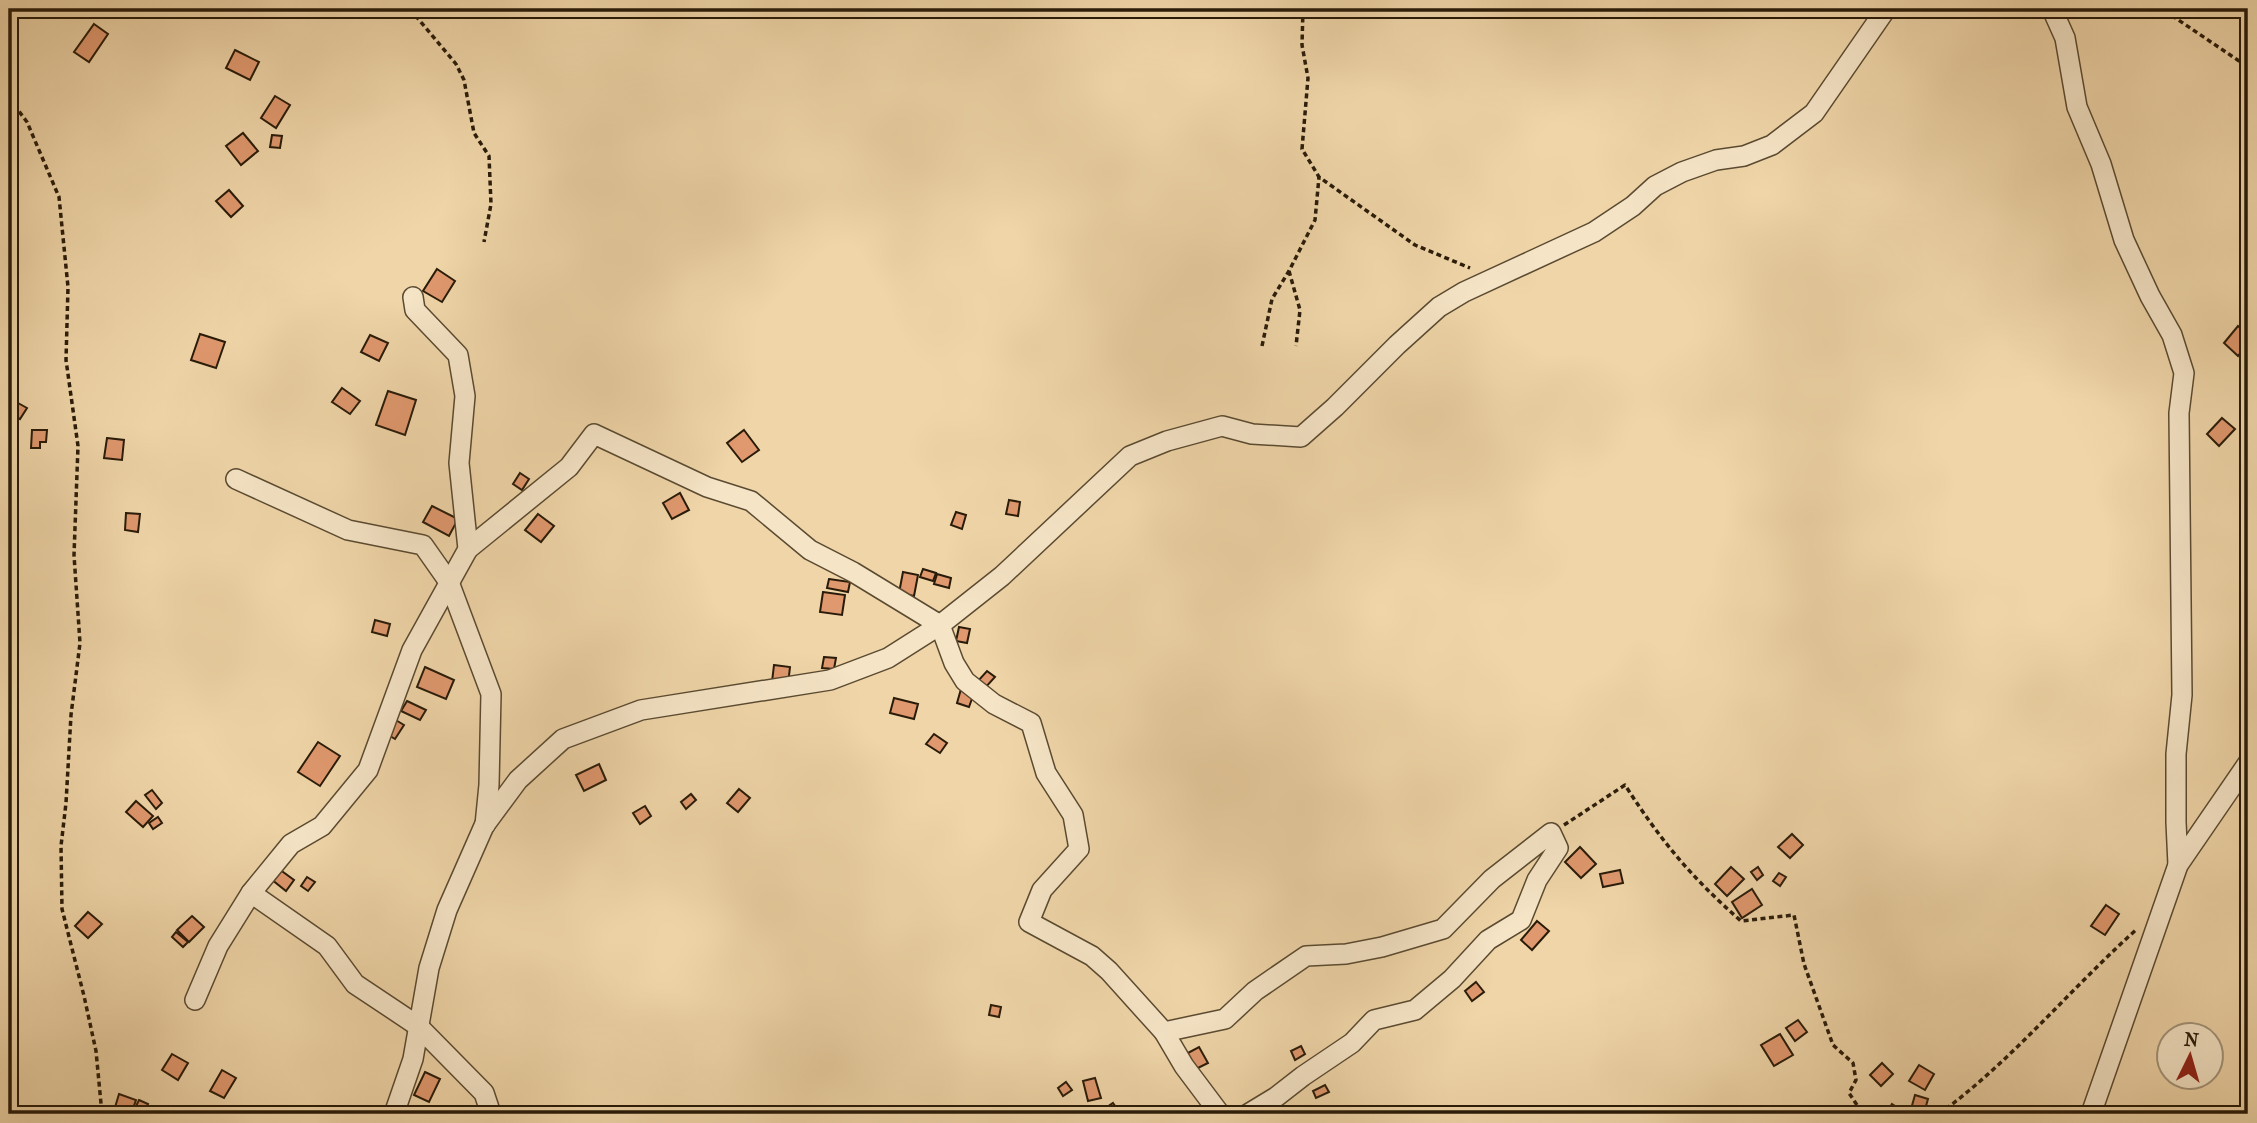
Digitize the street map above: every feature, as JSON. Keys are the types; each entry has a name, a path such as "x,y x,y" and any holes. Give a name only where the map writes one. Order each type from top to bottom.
{"street":[{"path":"394,1114 413,1059 429,968 447,910 484,826 517,780 563,740 641,710 830,681 888,658 940,625 1002,576 1130,456 1167,441 1222,426 1252,434 1301,437 1438,307 1493,278 1594,232 1633,206 1655,186 1682,172 1716,160 1744,156 1772,145 1814,113 1886,9"},
{"path":"2052,9 2065,38 2077,107 2101,164 2124,240 2172,335 2184,373 2179,427 2182,695 2176,754 2178,865"},
{"path":"413,297 415,310 458,355 465,396 459,463 468,549"},
{"path":"195,1000 218,946 251,893 290,844 322,826 368,770 412,650 468,549 569,467 594,434 707,487 751,501 810,550 853,572 940,625 954,663 965,681 993,704 1031,723 1046,773 1073,815 1079,849 1042,890 1029,922 1092,956 1109,971 1164,1032 1184,1066 1220,1114"},
{"path":"236,479 348,530 423,545 449,582 491,694 489,785 484,826"},
{"path":"2091,1114 2178,865 2248,764"},
{"path":"1164,1032 1225,1018 1255,991 1306,956 1346,954 1382,947 1443,929 1492,879 1551,833 1558,848 1537,880 1521,920 1488,940 1452,979 1415,1010 1374,1020 1352,1043 1248,1114"},
{"path":"251,893 327,946 355,984 418,1026 484,1093 491,1114"}],"path":[{"path":"410,9 456,64 464,80 474,133 488,156 491,204 484,242"},
{"path":"1303,9 1302,45 1308,78 1302,149 1319,177 1416,245 1493,278"},
{"path":"2130,9 2171,15 2248,67"},
{"path":"9,98 27,122 59,197 68,287 66,360 78,446 74,555 80,643 71,715 61,846 62,909 96,1051 102,1114"},
{"path":"1262,346 1272,299 1315,220 1319,177"},
{"path":"1289,271 1300,310 1296,346"},
{"path":"1551,833 1625,785 1679,862 1741,921 1794,915 1804,964 1833,1045 1853,1063 1856,1080 1849,1093 1863,1114"},
{"path":"1939,1114 2009,1057 2053,1009 2164,906"}],"building":[{"path":"94,24 108,34 89,62 74,52"},
{"path":"235,50 259,62 250,80 226,68"},
{"path":"275,96 290,105 276,128 261,118"},
{"path":"243,133 258,151 241,165 226,146"},
{"path":"272,135 282,136 280,148 270,147"},
{"path":"229,190 243,206 231,217 216,201"},
{"path":"437,269 455,281 442,302 423,291"},
{"path":"2238,326 2248,335 2248,344 2238,356 2224,343"},
{"path":"200,334 225,342 216,368 191,360"},
{"path":"370,335 388,343 379,361 361,352"},
{"path":"342,388 360,401 350,414 332,402"},
{"path":"388,391 416,400 405,435 376,425"},
{"path":"18,403 27,408 20,419 11,413"},
{"path":"2222,418 2235,429 2219,446 2207,434"},
{"path":"32,430 47,430 46,442 40,442 40,448 31,448"},
{"path":"744,430 759,450 742,462 727,443"},
{"path":"107,438 124,440 122,460 104,458"},
{"path":"520,473 529,479 522,490 513,484"},
{"path":"680,493 689,510 672,519 663,503"},
{"path":"1009,500 1020,502 1018,516 1006,514"},
{"path":"432,506 458,519 449,536 423,522"},
{"path":"956,512 966,515 962,529 951,525"},
{"path":"126,513 140,514 138,532 125,530"},
{"path":"538,514 554,526 541,542 525,530"},
{"path":"923,569 936,573 933,581 920,577"},
{"path":"903,572 918,575 914,596 899,593"},
{"path":"937,574 951,578 949,588 934,584"},
{"path":"829,579 850,582 848,592 827,588"},
{"path":"823,592 845,595 842,615 820,612"},
{"path":"375,620 390,624 387,636 372,632"},
{"path":"959,627 970,629 967,643 956,641"},
{"path":"824,657 836,658 834,669 822,668"},
{"path":"774,665 790,667 788,684 772,682"},
{"path":"425,667 454,680 446,699 417,687"},
{"path":"987,671 995,677 985,688 977,682"},
{"path":"961,689 974,693 969,707 957,703"},
{"path":"894,698 918,704 914,719 890,713"},
{"path":"407,701 426,710 420,720 401,711"},
{"path":"394,719 404,725 395,739 385,733"},
{"path":"934,734 947,743 940,753 926,744"},
{"path":"318,742 340,756 320,786 298,772"},
{"path":"599,764 606,780 584,791 576,775"},
{"path":"739,789 750,798 738,812 727,803"},
{"path":"152,790 162,803 156,809 145,795"},
{"path":"691,794 696,800 686,809 681,802"},
{"path":"136,801 153,816 143,827 126,812"},
{"path":"645,806 651,816 640,824 633,813"},
{"path":"158,817 162,823 153,829 149,823"},
{"path":"1792,834 1803,845 1790,858 1778,847"},
{"path":"1580,847 1596,864 1581,878 1565,862"},
{"path":"1731,867 1744,879 1727,896 1715,884"},
{"path":"1758,867 1763,875 1757,880 1751,872"},
{"path":"279,869 294,880 286,891 271,879"},
{"path":"1620,870 1623,883 1603,887 1600,874"},
{"path":"1779,873 1786,877 1780,886 1773,881"},
{"path":"307,877 315,882 308,891 301,886"},
{"path":"1752,889 1762,905 1742,918 1732,902"},
{"path":"2106,905 2119,914 2105,935 2091,926"},
{"path":"88,912 102,924 88,938 75,926"},
{"path":"192,916 204,927 189,942 177,930"},
{"path":"1537,921 1549,931 1532,950 1521,940"},
{"path":"176,932 188,942 183,947 172,937"},
{"path":"1476,982 1484,992 1472,1001 1465,991"},
{"path":"991,1005 1001,1007 999,1017 989,1015"},
{"path":"1798,1020 1807,1032 1795,1041 1786,1028"},
{"path":"1780,1034 1793,1055 1774,1066 1761,1045"},
{"path":"1301,1046 1305,1054 1295,1060 1291,1051"},
{"path":"1199,1047 1208,1063 1194,1070 1186,1054"},
{"path":"172,1054 188,1063 178,1080 162,1070"},
{"path":"1882,1063 1893,1074 1881,1086 1870,1075"},
{"path":"1919,1065 1934,1074 1925,1090 1909,1081"},
{"path":"222,1070 236,1078 224,1098 210,1091"},
{"path":"425,1072 440,1079 429,1102 414,1095"},
{"path":"1095,1078 1101,1098 1088,1101 1083,1081"},
{"path":"1066,1082 1072,1090 1063,1096 1058,1088"},
{"path":"1325,1085 1329,1092 1316,1098 1313,1091"},
{"path":"119,1094 136,1100 131,1114 113,1114"},
{"path":"1915,1095 1928,1099 1924,1113 1911,1109"},
{"path":"139,1100 148,1104 143,1114 134,1110"},
{"path":"1113,1103 1121,1114 1100,1112"},
{"path":"1892,1104 1903,1111 1901,1114 1886,1114"}]}
